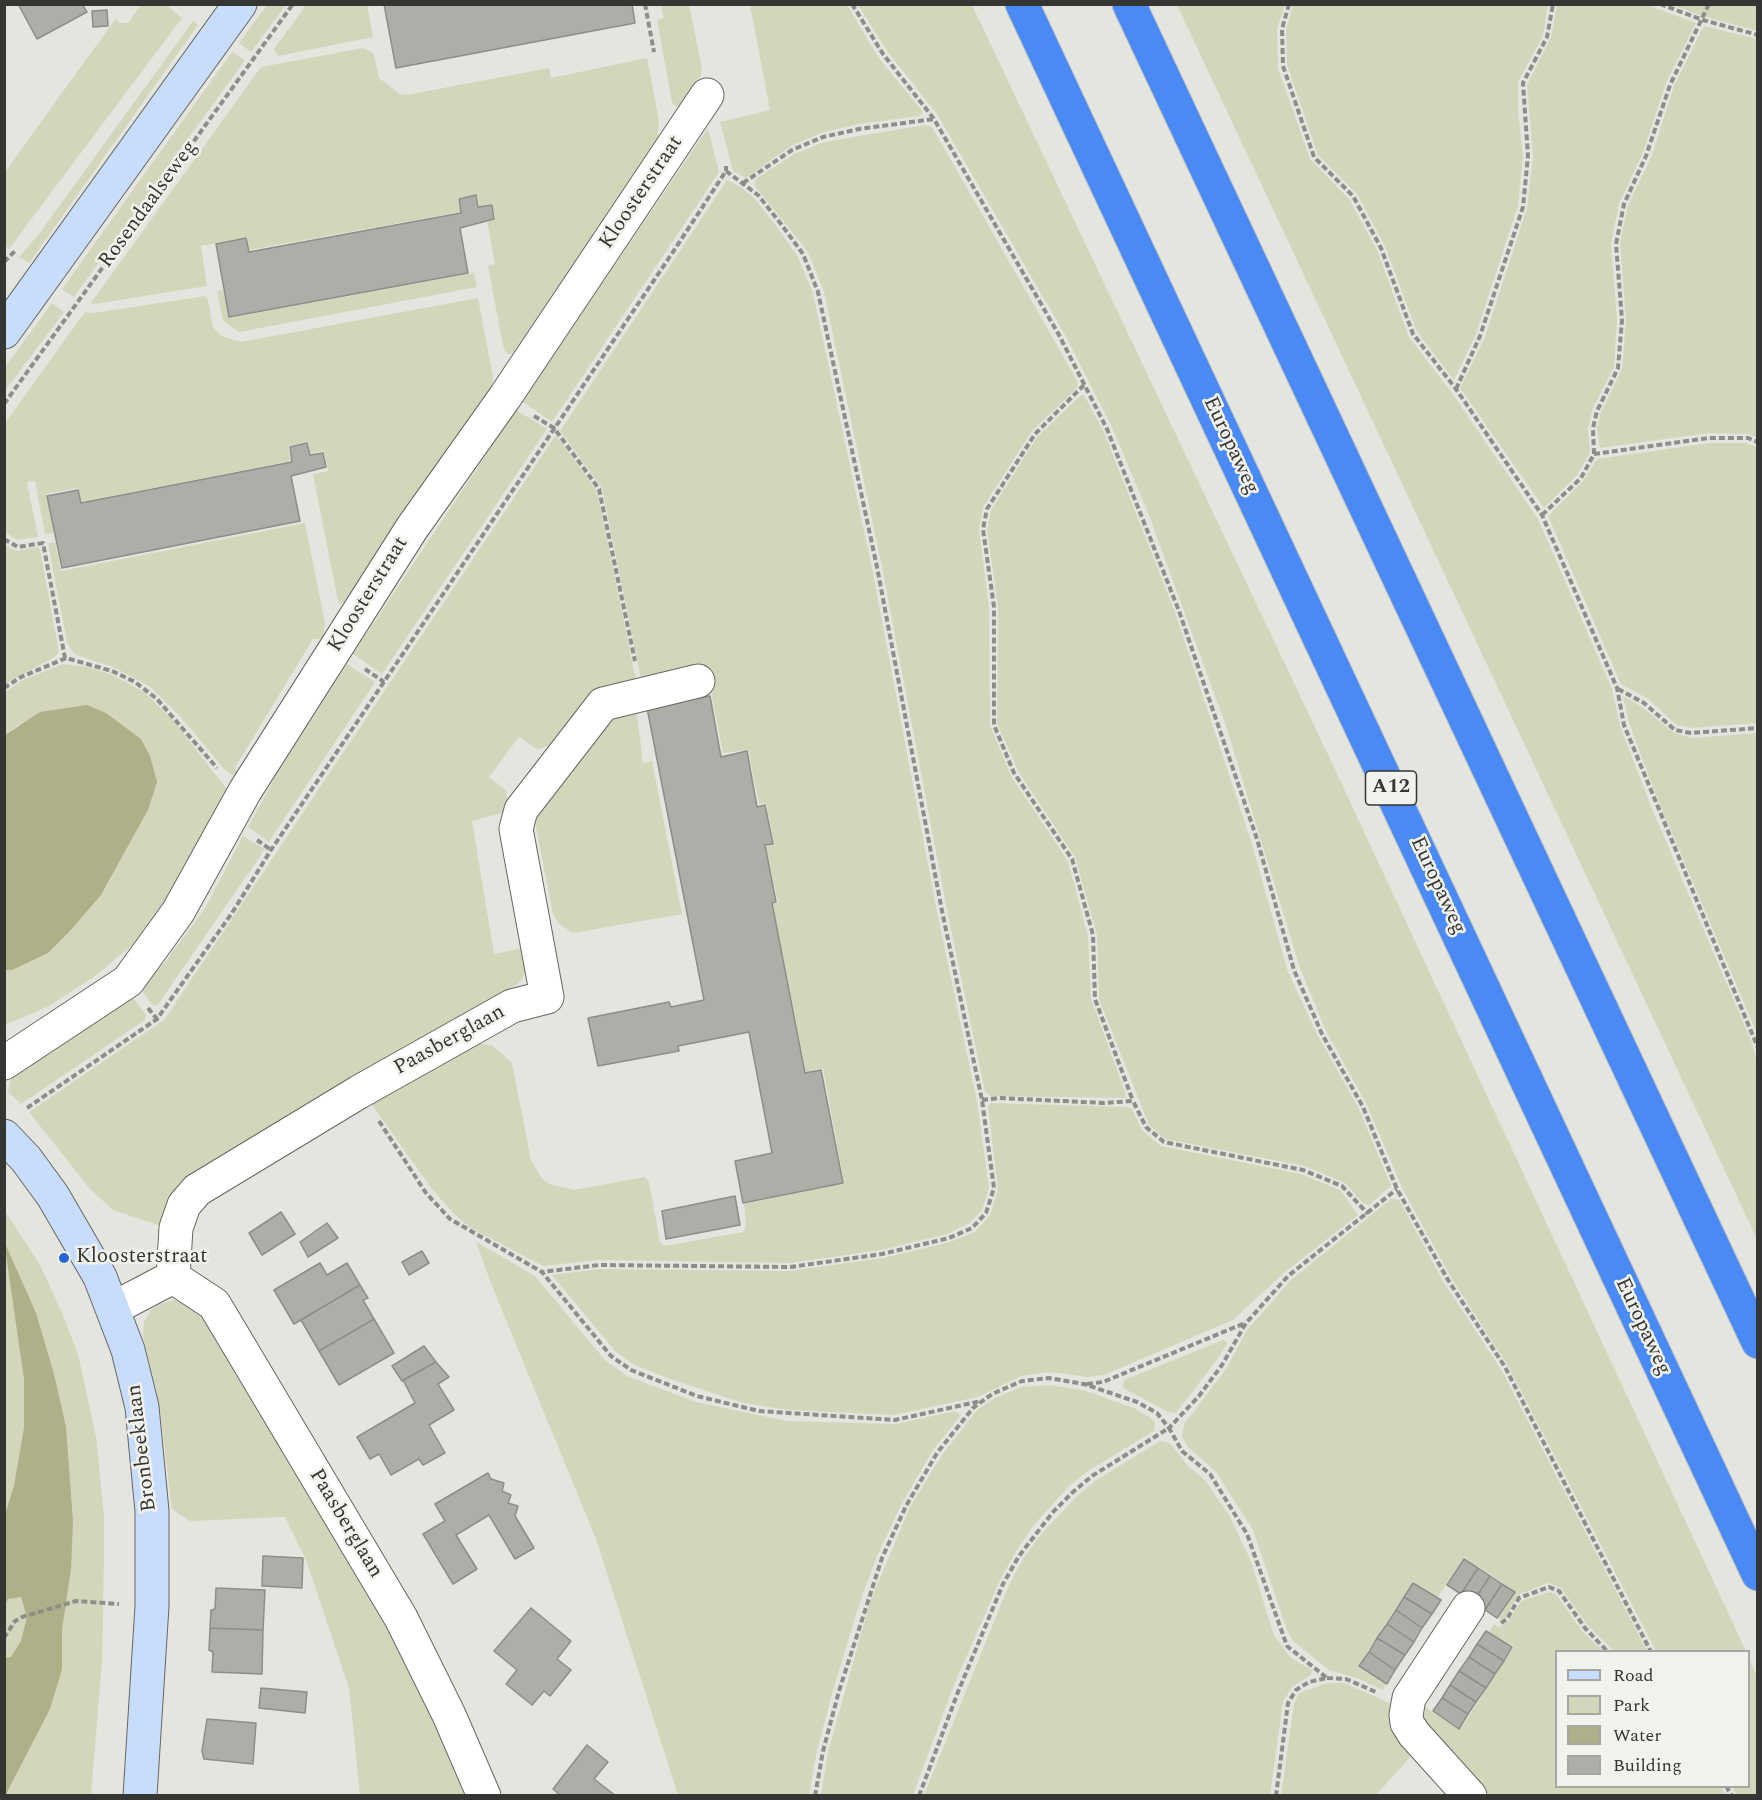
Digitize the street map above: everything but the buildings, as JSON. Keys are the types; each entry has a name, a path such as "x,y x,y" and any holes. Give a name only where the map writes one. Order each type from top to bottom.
{"highway":[{"name":"Europaweg","path":"1022,4 1758,1574"},
{"path":"1129,4 1758,1342"}],"street":[{"name":"Rosendaalseweg","path":"4,332 240,4"},
{"name":"Kloosterstraat","path":"4,1063 128,981 178,912 245,791 412,528 505,397 707,95"},
{"name":"Paasberglaan","path":"484,1796 449,1714 401,1618 232,1334 214,1304 173,1277 176,1228 184,1205 197,1190 359,1092 512,1006 547,998 516,829 521,810 603,704 698,681"},
{"name":"Bronbeeklaan","path":"4,1136 26,1159 53,1196 100,1277 114,1308 128,1350 142,1407 152,1511 152,1606 141,1796"},
{"path":"114,1308 173,1277"},
{"path":"1468,1608 1406,1706 1407,1723 1414,1734 1470,1796"}],"path":[{"name":"Rosendaalseweg","path":"4,404 293,4"},
{"path":"645,4 654,52"},
{"path":"852,4 883,54 934,118 1059,335 1107,429 1179,611 1257,839 1294,970 1322,1034 1363,1107 1397,1189 1448,1280 1505,1367 1650,1650"},
{"path":"1289,4 1282,29 1282,66 1314,157 1353,196 1381,248 1413,334 1456,389 1542,515 1617,688 1624,725 1692,894 1756,1036 1758,1048"},
{"path":"1456,389 1480,336 1523,207 1528,156 1523,83 1547,37 1553,4"},
{"path":"1660,4 1703,20 1758,35"},
{"path":"1542,515 1581,478 1594,454 1593,428 1597,411 1618,368 1622,320 1616,244 1624,204 1646,156 1670,85 1709,4"},
{"path":"743,183 792,150 823,137 859,129 934,118"},
{"path":"24,1110 157,1019 231,913 726,169 758,195 803,254 818,292 878,567 942,911 982,1100 994,1188 986,1213 972,1228 949,1238 882,1254 790,1267 599,1265 542,1272"},
{"path":"1084,385 1035,434 987,509 983,529 994,606 994,725 1014,773 1072,859 1093,935 1095,999 1133,1101 1146,1127 1164,1142 1303,1170 1342,1186 1368,1214"},
{"path":"555,428 599,489 642,694"},
{"path":"1594,454 1709,438 1748,438 1758,442"},
{"path":"4,539 18,547 44,543 66,658"},
{"path":"4,688 21,677 66,658 112,671 146,690 177,718 223,775 245,791"},
{"path":"1617,688 1644,703 1675,730 1691,734 1758,728"},
{"path":"359,1092 426,1193 450,1219 542,1272 611,1356 631,1370 697,1396 759,1411 895,1420 981,1401 1022,1381 1049,1378 1084,1384 1137,1402 1157,1413 1170,1428 1182,1451 1210,1474 1246,1534 1287,1646 1327,1678"},
{"path":"982,1100 999,1098 1104,1103 1133,1101"},
{"path":"919,1796 981,1638 1018,1556 1053,1512 1092,1476 1170,1428 1199,1396 1222,1365 1246,1323 1288,1276 1397,1189"},
{"path":"1084,1384 1103,1382 1246,1323"},
{"path":"815,1796 823,1751 836,1701 866,1600 882,1558 906,1506 937,1453 956,1426 981,1401"},
{"path":"1468,1608 1500,1624 1506,1619 1519,1598 1549,1587 1559,1591 1585,1628 1606,1650"},
{"path":"4,1638 15,1621 22,1617 76,1601"},
{"path":"1276,1796 1288,1703 1302,1686 1327,1678 1357,1682 1406,1706"}],"green space":[{"path":"141,5 167,5 182,18 9,249 5,245 5,172 116,18 119,23 128,23"},
{"path":"267,5 286,5 251,52 239,43"},
{"path":"306,5 367,5 373,37 278,56 274,49"},
{"path":"661,5 689,5 702,68 701,75 680,107 675,106 672,102 657,20 664,18"},
{"path":"750,5 847,5 878,57 923,112 920,116 859,124 821,133 791,146 746,178 733,171 720,122 770,110"},
{"path":"858,5 972,5 1332,763 1746,1650 1655,1650 1508,1366 1452,1279 1403,1190 1367,1105 1326,1031 1300,968 1226,726 1150,518 1112,427 1064,333 937,114 887,51"},
{"path":"1177,5 1285,5 1277,29 1278,68 1310,159 1349,199 1377,250 1409,337 1452,393 1538,519 1612,689 1620,726 1650,804 1752,1043 1758,1065 1757,1239"},
{"path":"1293,5 1548,5 1543,36 1518,82 1518,111 1523,156 1518,206 1476,334 1454,380 1417,332 1385,246 1357,194 1318,155 1287,65 1286,30"},
{"path":"1557,5 1647,5 1696,23 1666,83 1642,155 1619,204 1611,244 1617,320 1614,367 1593,408 1588,428 1590,453 1577,475 1544,508 1460,388 1485,337 1527,208 1533,156 1527,85 1551,37"},
{"path":"1672,5 1757,5 1757,31 1703,16"},
{"path":"193,21 198,25 29,263 19,257 39,234"},
{"path":"1704,26 1757,39 1757,437 1748,434 1709,433 1600,448 1597,428 1601,412 1622,369 1626,320 1620,243 1628,205 1651,158 1674,86"},
{"path":"363,48 374,54 379,78 400,94 406,95 549,68 551,78 647,58 659,120 658,138 514,354 507,354 503,346 488,266 495,264 487,221 495,219 493,204 479,206 477,195 457,198 460,212 249,250 247,237 201,246 207,286 91,303 261,67"},
{"path":"232,52 245,60 74,297 62,289"},
{"path":"925,125 932,127 1078,382 1077,388 1032,431 983,507 979,529 989,607 990,725 1011,776 1068,861 1088,936 1091,999 1126,1094 1125,1098 990,1096 985,1092 947,910 882,567 824,292 808,252 754,185 756,179 794,154 824,142"},
{"path":"708,128 719,172 552,422 522,401"},
{"path":"727,180 741,187 755,199 777,227 798,257 813,293 872,568 937,912 977,1101 989,1188 982,1210 970,1223 947,1234 881,1250 790,1263 598,1260 543,1266 469,1227 453,1213 431,1188 370,1102 474,1042 493,1046 512,1063 531,1160 542,1179 550,1184 574,1190 645,1177 649,1182 660,1242 665,1246 743,1232 746,1227 744,1204 844,1183 823,1068 806,1072 773,904 778,902 766,847 774,844 766,803 759,804 748,750 723,753 710,686 642,684 602,488 560,431"},
{"path":"474,273 477,287 239,332 223,321 217,291 223,290 229,318"},
{"path":"205,296 208,300 213,327 222,336 241,342 478,298 493,377 492,388 347,603 339,603 337,596 313,474 328,471 324,451 311,453 308,442 288,446 291,461 81,502 78,488 46,494 54,533 45,534 35,481 27,482 38,537 17,540 5,532 5,423 85,312 93,313"},
{"path":"52,303 64,312 5,391 5,367"},
{"path":"1081,395 1084,395 1103,430 1175,612 1251,841 1288,972 1318,1036 1359,1109 1391,1186 1369,1205 1363,1203 1345,1183 1304,1166 1165,1139 1149,1125 1099,999 1097,935 1075,857 1018,771 997,723 998,606 987,529 991,510 1037,437"},
{"path":"516,410 547,429 382,674 353,654"},
{"path":"556,435 597,491 637,685 551,750 546,746 538,750 519,737 489,777 506,790 508,802 506,812 472,821 494,954 523,948 526,972 519,983 495,998 198,1170 161,1226 113,1210 90,1189 29,1112 164,1020"},
{"path":"1710,443 1746,443 1757,447 1757,723 1692,728 1677,725 1648,699 1621,684 1548,516 1583,481 1597,459"},
{"path":"305,523 325,623 323,639 313,639 236,766 235,769 239,771 237,778 225,770 180,716 149,686 113,667 76,655 71,650 67,642 48,543 55,542 61,571"},
{"path":"4,544 16,551 37,547 40,549 59,652 56,656 5,684"},
{"path":"63,664 88,667 110,674 144,692 174,721 229,792 172,901 142,937 95,976 49,1006 5,1025 5,970 12,970 101,895 148,810 156,782 18,725 5,735 5,692 23,680"},
{"path":"347,664 375,682 269,842 248,827 277,774"},
{"path":"1623,696 1642,707 1674,733 1692,738 1757,733 1756,1031 1658,800 1629,723"},
{"path":"636,706 643,763 652,761 682,914 573,933 559,924 553,914 535,822 601,724"},
{"path":"243,836 265,849 157,1006 152,1005 143,992 143,984 165,962 204,910"},
{"path":"129,998 134,999 146,1015 145,1020 21,1104 8,1092 11,1079"},
{"path":"990,1103 1127,1107 1132,1109 1142,1130 1161,1146 1301,1174 1340,1190 1358,1215 1285,1272 1233,1320 1104,1375 1087,1377 1050,1372 1021,1376 978,1397 893,1415 789,1410 761,1406 737,1401 635,1365 616,1352 552,1275 598,1269 789,1271 883,1258 950,1242 975,1232 990,1215 998,1188 988,1106"},
{"path":"1391,1199 1399,1200 1444,1283 1502,1371 1646,1650 1613,1650 1588,1626 1561,1588 1548,1583 1518,1595 1505,1618 1498,1619 1515,1591 1464,1557 1437,1598 1413,1581 1358,1667 1386,1684 1383,1690 1359,1679 1329,1670 1293,1641 1287,1630 1253,1530 1216,1472 1188,1447 1182,1437 1184,1424 1226,1369 1247,1330 1291,1280"},
{"path":"5,1211 40,1265 62,1313 78,1354 96,1437 104,1515 104,1561 102,1662 91,1795 5,1795"},
{"path":"476,1242 535,1276 605,1360 627,1376 696,1402 787,1421 896,1424 955,1411 961,1415 933,1450 902,1503 877,1556 833,1690 817,1751 809,1795 678,1795 596,1539"},
{"path":"174,1300 189,1302 201,1313 387,1626 436,1721 467,1795 360,1795 349,1688 306,1560 285,1517 190,1521 172,1509 159,1402 143,1336 144,1322 151,1310 160,1304"},
{"path":"1223,1340 1228,1342 1216,1361 1176,1413 1168,1412 1123,1388 1124,1380"},
{"path":"1050,1385 1083,1390 1134,1408 1151,1418 1155,1423 1154,1431 1088,1471 1069,1486 1033,1526 1015,1553 999,1582 952,1690 913,1795 821,1795 828,1752 870,1602 910,1507 942,1455 977,1410 995,1398 1021,1387"},
{"path":"1160,1441 1170,1443 1188,1466 1205,1480 1229,1515 1251,1561 1274,1636 1291,1658 1312,1670 1311,1675 1292,1687 1283,1702 1270,1795 924,1795 1008,1587 1023,1559 1042,1533 1077,1496 1095,1481"},
{"path":"1549,1592 1556,1594 1582,1631 1602,1650 1555,1650 1555,1788 1722,1788 1726,1795 1484,1795 1416,1722 1419,1703 1460,1730 1514,1646 1489,1632 1494,1624 1499,1627 1509,1621 1521,1601"},
{"path":"1750,1660 1757,1677 1757,1795 1737,1795 1733,1788 1750,1788"},
{"path":"1327,1683 1345,1683 1389,1703 1414,1753 1376,1795 1281,1796 1294,1704 1299,1693"}],"water":[{"path":"87,705 106,713 141,739 150,756 157,782 148,810 101,895 48,953 12,970 5,970 5,735 40,712"},
{"path":"4,1241 36,1313 54,1374 66,1427 73,1521 71,1569 62,1630 62,1669 50,1709 5,1796 5,1658 11,1657 21,1641 27,1617 21,1597 8,1599 5,1605 5,1514 14,1486 24,1428 24,1379"}],"place":[{"name":"Kloosterstraat","path":"64,1258"}]}
